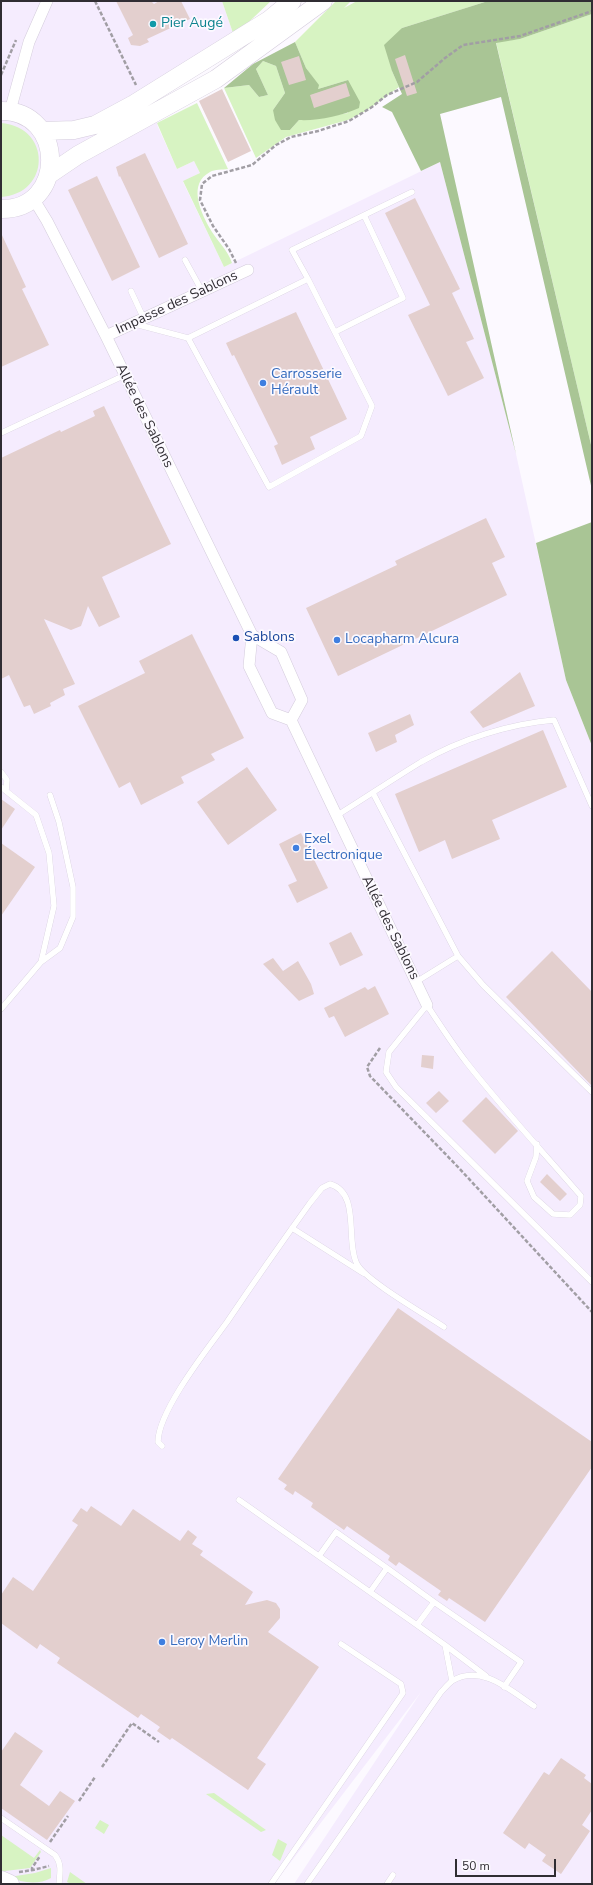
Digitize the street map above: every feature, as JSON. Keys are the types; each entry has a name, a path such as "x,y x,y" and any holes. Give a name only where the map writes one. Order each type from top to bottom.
{"main road":[{"path":"42,130 74,130 96,125 142,99 269,20 292,1"},
{"path":"50,174 78,154 216,79 323,1"},
{"path":"1,209 19,207 34,198 44,188 50,174 52,159 42,130 23,115 5,111"}],"street":[{"path":"5,111 29,42 47,1"},
{"name":"Allée des Sablons","path":"34,198 106,336 252,635"},
{"name":"Impasse des Sablons","path":"106,336 245,271"},
{"path":"252,635 281,652 302,700 291,720 272,713 249,666 252,635"},
{"name":"Allée des Sablons","path":"291,720 427,1005"}],"lane":[{"path":"188,338 269,487 361,436 372,406 292,250 412,192"},
{"path":"335,332 403,298 364,215"},
{"path":"185,260 202,292"},
{"path":"133,324 188,338 308,279"},
{"path":"131,291 144,319"},
{"path":"1,433 125,375"},
{"path":"336,816 422,762 466,741 527,722 554,720 592,806"},
{"path":"1,772 7,780 3,789 36,815 49,852 54,906 41,962"},
{"path":"373,793 458,956 483,986 592,1092"},
{"path":"1,1008 41,962 60,948 73,917 74,887 59,822 50,795"},
{"path":"416,982 458,956"},
{"path":"537,1144 536,1157 527,1181 534,1197 553,1214 570,1215 580,1205 581,1196 537,1144 496,1099 466,1062 427,1005 389,1052 386,1072 396,1087 592,1282"},
{"path":"162,1446 158,1442 158,1434 161,1425 181,1388 292,1228 322,1188 330,1184 338,1186 345,1196 350,1213 352,1250 357,1264 371,1279"},
{"path":"292,1228 444,1327"},
{"path":"239,1500 320,1556 488,1677 534,1706"},
{"path":"320,1556 336,1532 521,1662 504,1687"},
{"path":"370,1592 387,1568"},
{"path":"417,1625 434,1602"},
{"path":"270,1884 403,1693 401,1684 341,1644"},
{"path":"445,1645 452,1681"},
{"path":"307,1884 441,1692 452,1681 476,1675 488,1677"},
{"path":"1,1818 55,1854 59,1860 59,1884"},
{"path":"387,1884 393,1875"}],"path":[{"path":"95,1 142,99"},
{"path":"245,271 213,226 200,200 202,184 212,176 252,165 276,145 291,137 318,131 349,121 372,107 387,95 417,82 463,45 520,36 592,11"},
{"path":"102,1767 132,1723 159,1742"},
{"path":"79,1801 95,1776"},
{"path":"50,1842 68,1816"},
{"path":"32,1871 32,1868 42,1854"},
{"path":"9,1879 49,1866"}],"shaded area":[{"path":"1,1 222,1 234,36 148,87 158,127 177,169 194,161 200,173 183,182 224,267 440,162 516,454 566,680 592,746 592,1884 294,1884 421,1692 274,1884 1,1884"}],"green space":[{"path":"222,1 271,1 234,36"},
{"path":"336,1 351,1 344,8 357,1 488,1 402,28 392,71 399,87 366,111 348,120 286,137 256,158 224,88 249,85 259,97 268,95 256,69 263,61 276,66 285,93 273,110 290,130 299,120 348,113 348,80 318,89 318,85 306,68 295,42"},
{"path":"488,1 592,1 592,14 520,39 496,43 592,449 592,490 501,97 440,114 516,454 440,162 421,171 392,112 382,107 402,94 392,71 384,45 402,28"},
{"path":"592,14 592,449 496,42 520,39"},
{"path":"295,42 306,68 319,85 318,89 348,80 360,102 359,108 345,113 314,120 299,120 290,130 281,130 275,120 273,110 285,93 276,66 263,61 256,69 268,95 259,97 249,85 224,88 253,64"},
{"path":"197,103 228,169 210,172 203,177 199,183 198,190 198,198 202,213 212,232 228,254 232,263 224,267 183,181 200,173 194,161 177,169 157,123"},
{"path":"1,123 18,127 30,136 37,147 39,160 36,173 29,185 17,193 1,197"},
{"path":"592,522 592,746 566,680 536,543"},
{"path":"214,1793 266,1830 261,1832 206,1794"},
{"path":"100,1820 109,1825 104,1834 95,1828"},
{"path":"1,1835 34,1858 40,1850 41,1852 30,1868 5,1871 4,1874 1,1872"},
{"path":"278,1839 287,1844 280,1861 272,1855"},
{"path":"51,1868 51,1878 41,1882 25,1882 9,1877 35,1873"},
{"path":"70,1872 87,1884 71,1884 67,1882"}],"building":[{"name":"Pier Augé","path":"116,1 151,1 154,4 159,1 181,1 190,19 147,39 149,42 140,46 131,45 128,38 133,35"},
{"path":"405,55 417,93 407,96 395,59"},
{"path":"299,56 306,80 289,85 281,62"},
{"path":"346,83 350,96 314,108 310,95"},
{"path":"222,89 251,151 228,162 199,101"},
{"path":"145,153 188,244 159,258 120,176 119,177 116,167"},
{"path":"97,176 140,267 112,281 68,190"},
{"path":"415,198 460,289 452,293 474,339 466,342 484,378 448,396 408,315 430,305 385,213"},
{"path":"1,233 26,287 22,289 49,345 1,367"},
{"path":"296,312 347,419 310,437 315,449 282,465 274,446 278,444 234,355 232,356 226,343"},
{"path":"104,406 171,544 102,577 120,617 99,627 88,606 81,626 71,630 44,619 75,684 63,689 65,695 50,703 51,706 34,714 30,705 24,707 9,675 1,679 1,458 60,430 61,432 95,416 93,411"},
{"path":"486,518 505,557 492,563 507,595 338,676 306,608 397,565 395,561"},
{"path":"192,634 244,738 211,754 215,760 181,777 184,783 141,805 130,782 119,788 78,706 145,673 139,661"},
{"path":"520,672 535,706 483,728 470,712"},
{"path":"410,714 414,725 395,735 397,742 376,752 368,733"},
{"path":"543,730 567,787 492,820 500,839 452,859 445,840 419,852 395,794"},
{"path":"247,767 277,810 228,845 197,802"},
{"path":"1,799 15,809 1,830"},
{"path":"301,833 328,888 297,903 288,885 297,881 279,844"},
{"path":"1,843 35,867 1,916"},
{"path":"351,932 363,955 340,966 329,943"},
{"path":"552,951 592,992 592,1086 506,997"},
{"path":"273,958 283,971 298,961 311,984 314,994 299,1001 263,964"},
{"path":"375,986 389,1014 345,1037 334,1016 329,1018 324,1008 365,987 368,990"},
{"path":"422,1055 434,1056 433,1069 421,1067"},
{"path":"439,1091 449,1101 436,1113 426,1103"},
{"path":"486,1097 518,1131 495,1154 462,1121"},
{"path":"547,1174 567,1194 560,1201 540,1182"},
{"path":"398,1308 592,1442 592,1467 485,1622 449,1598 447,1601 438,1595 441,1591 399,1562 396,1566 388,1560 390,1556 347,1526 344,1530 311,1507 313,1503 295,1491 293,1495 284,1489 287,1485 278,1479"},
{"name":"Leroy Merlin","path":"91,1506 121,1526 133,1509 180,1541 188,1530 197,1537 192,1544 203,1551 200,1555 253,1592 245,1605 267,1600 276,1603 280,1609 280,1618 268,1632 319,1667 257,1758 266,1764 248,1790 172,1738 170,1740 157,1731 160,1727 141,1714 138,1718 57,1663 60,1658 40,1644 37,1649 1,1623 1,1595 13,1577 33,1591 78,1525 72,1521 81,1508 87,1512"},
{"path":"15,1732 43,1751 20,1785 49,1806 60,1791 75,1801 47,1840 1,1808 1,1752"},
{"path":"561,1758 586,1775 584,1778 592,1784 592,1810 582,1825 590,1831 561,1874 542,1861 546,1855 529,1843 525,1849 503,1833 544,1772 549,1775"}],"place":[{"name":"Pier Augé","path":"153,24"},
{"name":"Carrosserie Hérault","path":"263,383"},
{"name":"Sablons","path":"236,638"},
{"name":"Locapharm Alcura","path":"337,640"},
{"name":"Exel Électronique","path":"296,848"},
{"name":"Leroy Merlin","path":"162,1642"}]}
